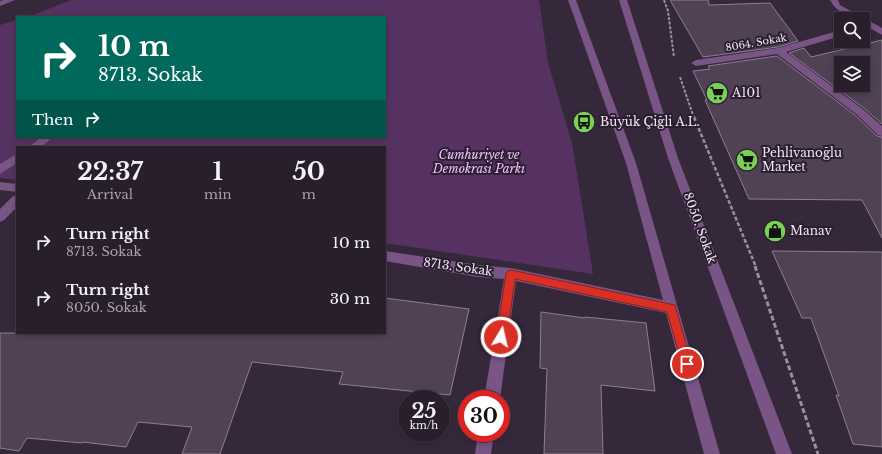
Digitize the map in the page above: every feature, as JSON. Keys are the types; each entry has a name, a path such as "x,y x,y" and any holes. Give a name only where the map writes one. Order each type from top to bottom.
{"street":[{"path":"0,4 10,0"},
{"path":"572,0 631,163 712,454"},
{"path":"834,0 837,6 848,12"},
{"name":"8050. Sokak","path":"625,2 673,158 784,454"},
{"path":"870,22 882,20"},
{"path":"870,26 882,32"},
{"name":"8064. Sokak","path":"696,63 779,51 834,35"},
{"path":"779,51 860,112 882,132"},
{"path":"35,146 47,138"},
{"path":"0,170 16,159"},
{"path":"0,186 16,188"},
{"path":"0,217 16,200"},
{"name":"8713. Sokak","path":"386,256 478,271 511,274 671,308"},
{"path":"493,390 511,274"},
{"path":"483,454 485,442"}],"path":[{"path":"664,0 668,12 675,64 698,129 752,256 818,454"},
{"path":"675,64 696,63"}],"green space":[{"name":"Cumhuriyet ve Demokrasi Parkı","path":"71,0 539,0 548,63 572,143 593,274 386,243 386,146 16,146 16,180 0,178 0,25 16,20 16,138 386,138 386,16 31,16"}],"building":[{"path":"670,0 708,0 709,5 770,3 798,41 778,47 703,57"},
{"path":"882,40 882,124 842,92 870,92 870,56 834,56 834,86 789,53 804,48 811,57 849,48 870,48 870,43"},
{"path":"777,56 855,115 877,136 882,137 882,238 862,200 749,199 705,100 707,100 693,71 710,69 708,66"},
{"path":"772,251 882,252 882,447 853,444 836,395 839,396 811,318 802,318"},
{"path":"386,298 469,309 450,395 450,390 400,390 339,384 343,372 252,362 220,454 182,454 192,427 138,422 126,447 27,438 19,451 0,448 0,333 386,334"},
{"path":"541,312 585,318 646,323 655,391 601,385 603,454 544,454 547,369 540,368"}],"place":[{"name":"A101","path":"717,93"},
{"name":"Büyük Çiğli A.L.","path":"584,122"},
{"name":"Pehlivanoğlu Market","path":"747,160"},
{"name":"Manav","path":"775,231"}],"route":[{"path":"501,337 511,274 671,308 687,364"}]}
